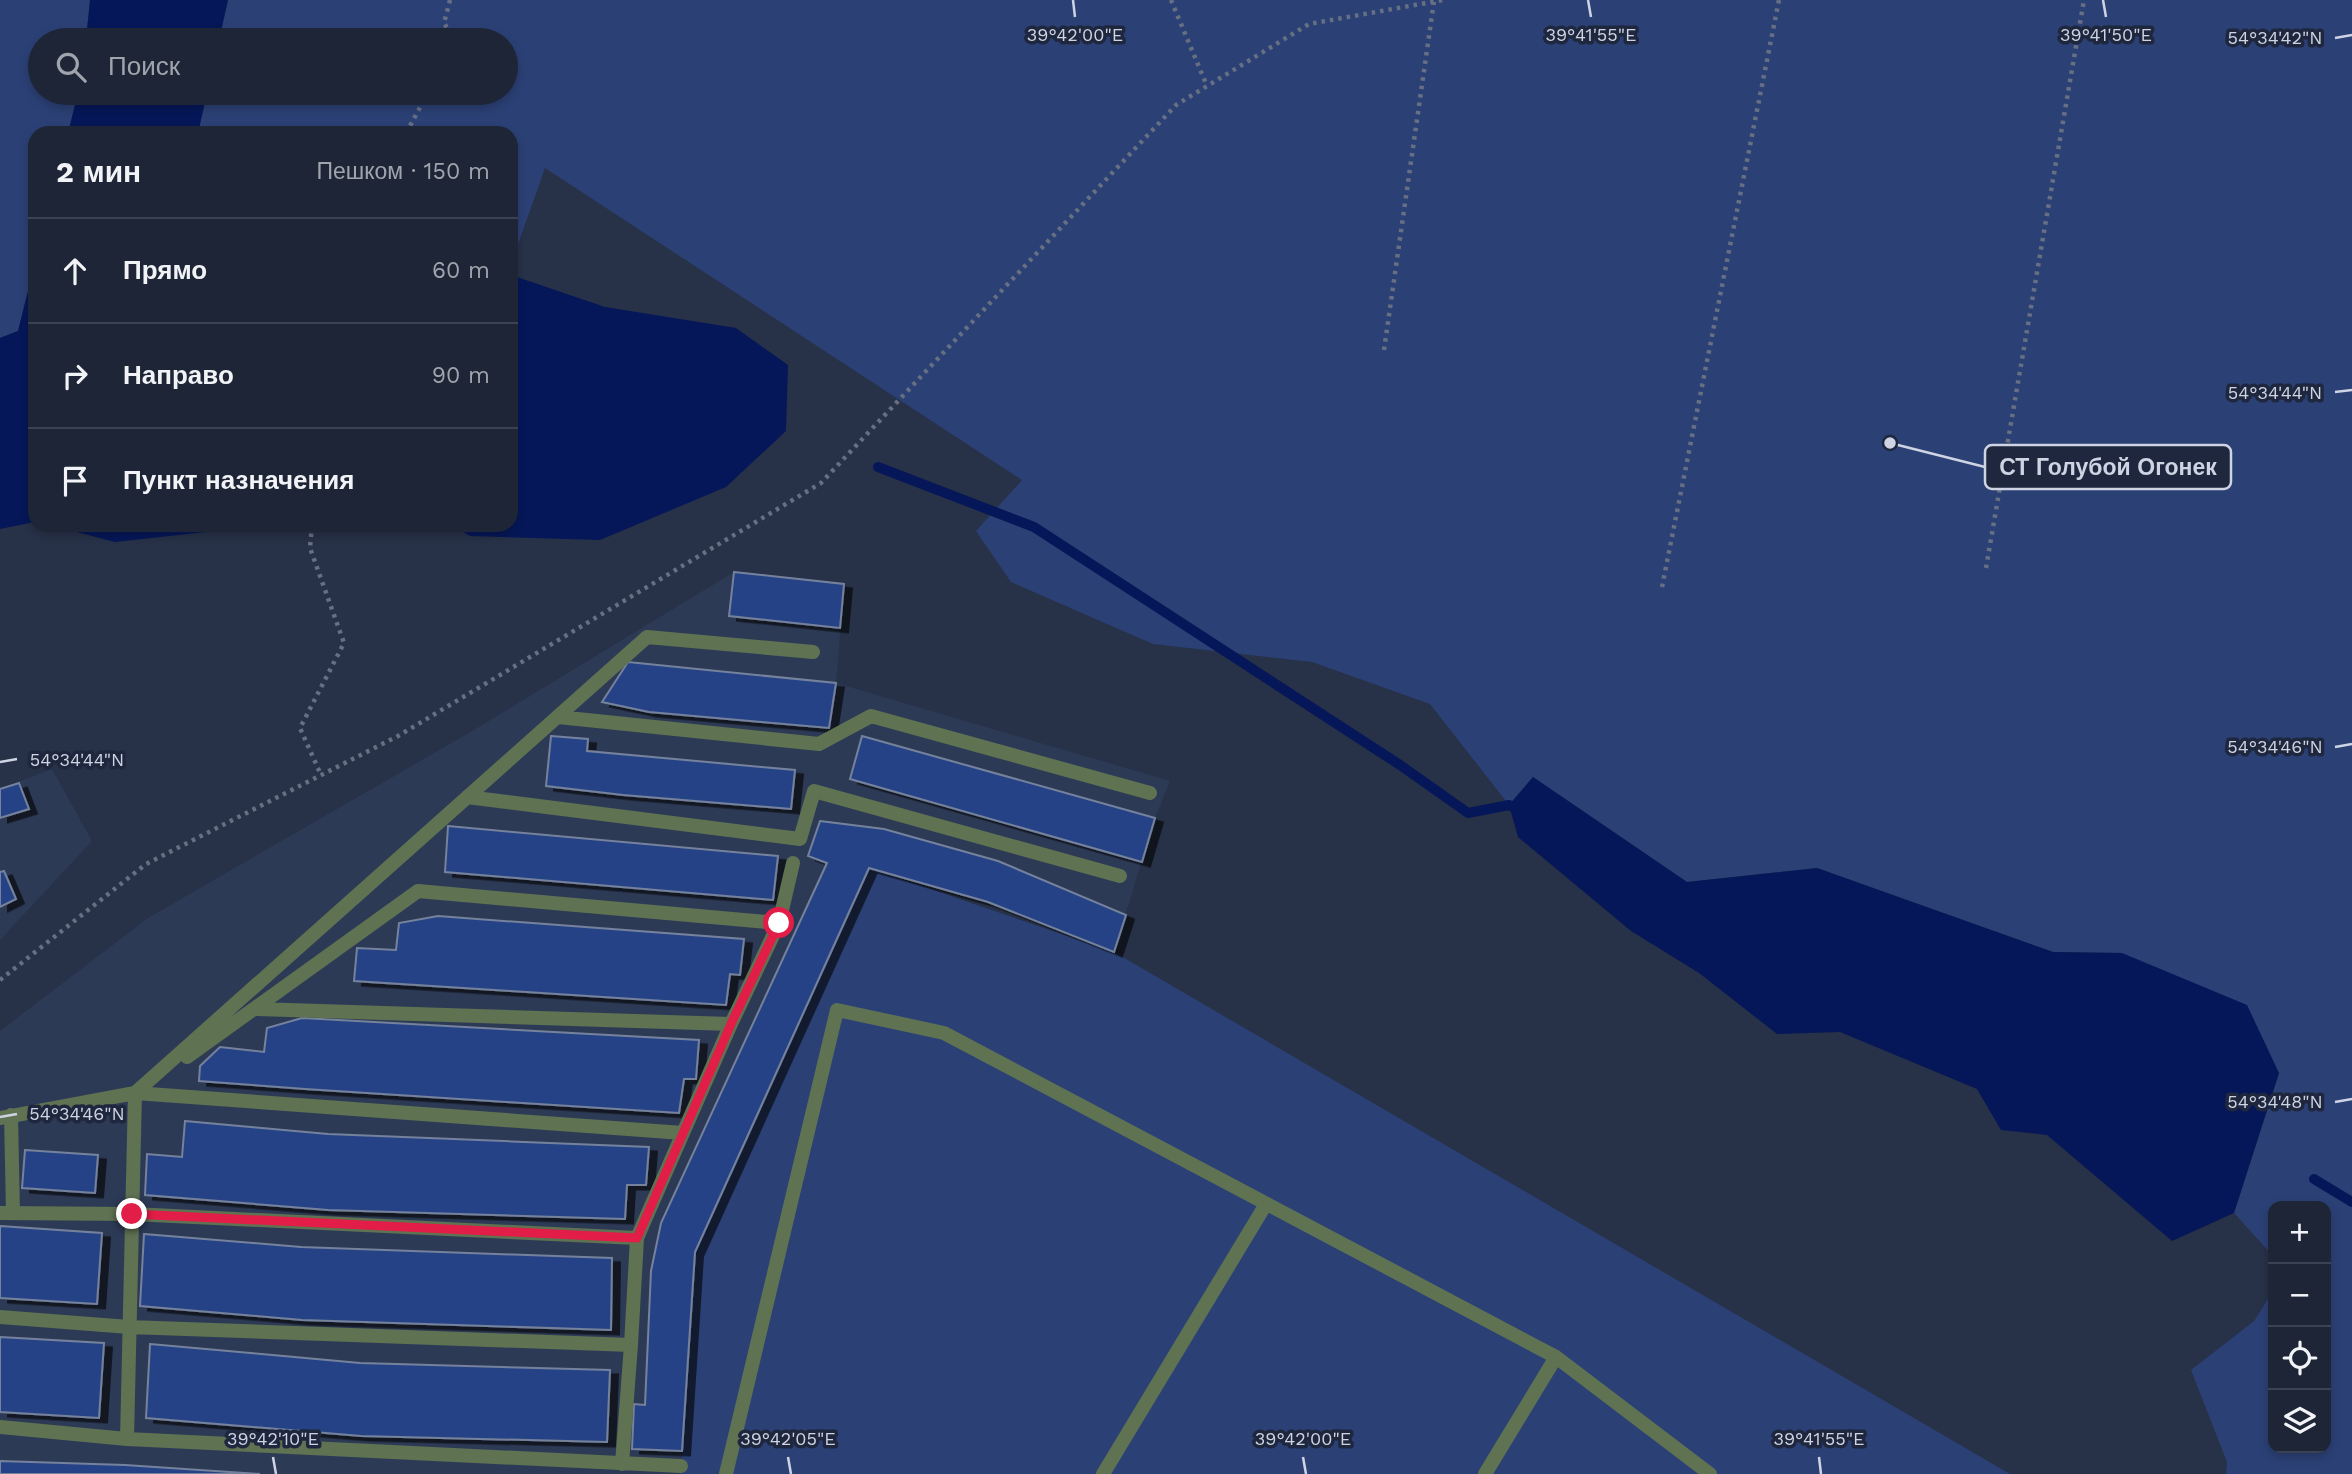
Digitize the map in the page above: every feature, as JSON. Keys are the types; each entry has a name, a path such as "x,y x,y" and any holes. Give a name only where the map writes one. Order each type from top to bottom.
{"lane":[{"path":"127,1439 135,1093 647,638 813,652"},
{"path":"558,717 819,744 871,716 1150,793"},
{"path":"467,797 800,839 814,791 1120,876"},
{"path":"622,1464 637,1238 731,1024 779,923 793,863"},
{"path":"135,1093 257,1009 418,891 779,923"},
{"path":"257,1009 731,1024"},
{"path":"726,1474 837,1010 944,1033 1556,1357 1710,1474"},
{"path":"637,1238 132,1214 7,1213 6,1117 135,1093 683,1133"},
{"path":"1103,1474 1266,1204"},
{"path":"0,1317 130,1326 631,1346"},
{"path":"1485,1474 1556,1357"},
{"path":"0,1427 127,1439 681,1466"}],"path":[{"path":"447,28 444,23 450,0"},
{"path":"1171,0 1207,86"},
{"path":"0,980 146,864 398,736 821,483 1176,105 1309,24 1443,0"},
{"path":"1662,587 1779,0"},
{"path":"1986,568 2084,0"},
{"path":"1384,350 1434,1"},
{"path":"410,126 421,105"},
{"path":"311,532 310,548 344,643 300,727 321,775"}],"shaded area":[{"path":"0,0 90,0 87,28 28,28 28,105 75,105 70,126 28,126 28,291 18,331 0,338"},
{"path":"90,0 228,0 222,28 87,28"},
{"path":"228,0 2352,0 2352,1474 2226,1474 2227,1462 2191,1370 2254,1321 2268,1299 2268,1453 2331,1453 2331,1201 2268,1201 2268,1250 2234,1213 2279,1073 2122,953 2053,952 1817,868 1687,882 1533,777 1509,805 1430,704 1312,662 1153,644 1011,582 976,531 1022,480 545,168 518,244 518,126 200,126 204,105 518,105 518,28 222,28"},
{"path":"75,105 204,105 200,126 70,126"},
{"path":"518,277 605,307 736,328 788,365 786,431 726,487 600,540 470,536 463,532 518,532"},
{"path":"28,291 28,523 0,529 0,338 18,331"},
{"path":"77,532 206,532 115,542"},
{"path":"734,572 844,584 836,683 1170,781 1155,818 1114,952 988,902 869,869 681,1474 0,1474 0,1031 148,918 474,730"},
{"path":"52,769 92,841 0,940 0,789"},
{"path":"1533,777 1687,882 1817,868 2053,952 2122,953 2247,1005 2279,1073 2234,1213 2172,1241 2047,1135 2001,1130 1977,1089 1840,1032 1777,1034 1699,973 1631,931 1518,837 1509,805"},
{"path":"869,868 1114,952 2010,1474 681,1474 695,1252"}],"building":[{"path":"734,572 844,584 840,628 729,616"},
{"path":"628,662 836,683 829,728 649,712 602,702"},
{"path":"551,736 588,739 587,751 795,770 791,809 546,786"},
{"path":"862,736 1155,818 1142,862 850,779"},
{"path":"19,783 29,809 0,818 0,789"},
{"path":"820,821 884,829 998,861 1126,915 1114,952 988,902 869,868 695,1252 682,1451 632,1449 634,1404 645,1405 651,1271 661,1223 827,863 808,856"},
{"path":"448,826 778,856 773,900 445,872"},
{"path":"4,871 16,899 0,907 0,872"},
{"path":"438,916 744,939 740,975 730,974 726,1005 354,981 357,948 396,950 399,923"},
{"path":"302,1018 699,1040 696,1079 684,1079 679,1113 199,1081 200,1066 220,1047 264,1052 267,1028"},
{"path":"185,1121 328,1134 649,1147 646,1185 627,1185 625,1219 328,1210 145,1195 147,1154 182,1157"},
{"path":"25,1150 98,1155 95,1193 22,1188"},
{"path":"0,1226 102,1233 97,1304 0,1298"},
{"path":"144,1234 301,1247 612,1258 611,1330 302,1320 140,1306"},
{"path":"0,1337 104,1343 99,1418 0,1412"},
{"path":"150,1344 360,1363 610,1370 607,1442 361,1436 146,1418"},
{"path":"0,1461 125,1465 260,1474 0,1474"}],"waterway":[{"path":"878,467 1034,527 1400,765 1468,813 1509,805 1521,812"},
{"path":"2314,1179 2352,1202"}],"place":[{"name":"СТ Голубой Огонек","path":"1890,443"}],"route":[{"path":"132,1214 637,1238 731,1024 779,923"}]}
